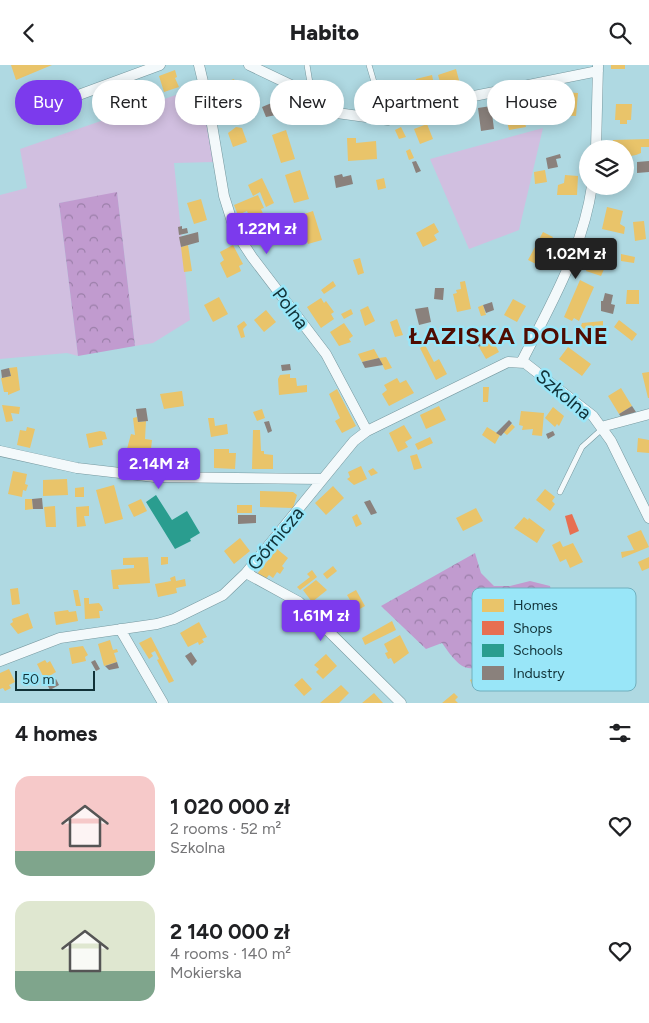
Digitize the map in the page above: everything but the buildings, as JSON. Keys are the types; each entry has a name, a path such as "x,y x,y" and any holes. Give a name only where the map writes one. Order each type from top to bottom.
{"street":[{"path":"82,94 160,65"},
{"name":"Polna","path":"199,65 209,107 224,196 235,231 252,257 326,354 367,431"},
{"path":"249,65 280,80"},
{"path":"477,95 598,68 596,140"},
{"name":"Szkolna","path":"591,195 572,258 522,361 584,408 602,428 649,518"},
{"name":"Górnicza","path":"0,661 60,637 156,624 198,609 223,595 246,573 343,452 367,431 500,365 508,362 522,361"},
{"path":"602,428 649,414"},
{"path":"0,451 77,468 155,477 323,479"},
{"path":"246,573 299,602 401,703"},
{"path":"120,629 162,703"}],"lane":[{"path":"307,65 310,80"},
{"path":"369,65 373,80"},
{"path":"560,492 582,447 602,428"}],"shaded area":[{"path":"175,95 175,125 207,125 214,162 174,163 190,320 153,343 135,346 117,193 59,203 78,356 67,353 0,359 0,195 27,188 20,149 92,124 165,125 165,99"},
{"path":"543,128 519,230 469,249 430,159"}],"green space":[{"path":"117,192 135,346 78,356 59,203"},
{"path":"475,553 481,573 494,586 510,586 530,581 550,586 550,588 472,588 472,668 464,667 460,664 442,643 426,649 381,606"}],"district":[{"name":"ŁAZISKA DOLNE","path":"509,336"}]}
